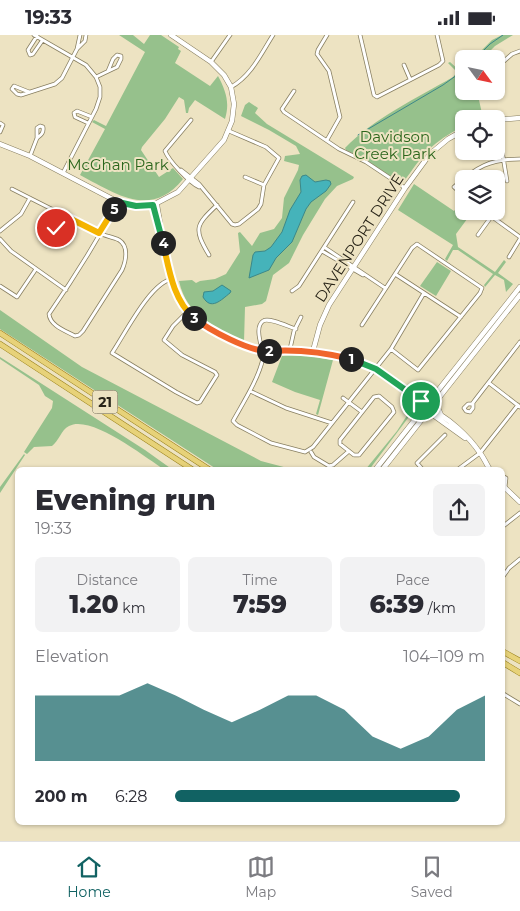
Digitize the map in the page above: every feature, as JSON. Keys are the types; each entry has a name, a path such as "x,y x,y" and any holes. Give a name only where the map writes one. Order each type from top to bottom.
{"main road":[{"name":"21","path":"0,333 205,467"},
{"name":"21","path":"0,344 188,467"},
{"path":"505,653 520,661"},
{"path":"505,664 520,673"}],"street":[{"path":"77,49 80,35"},
{"path":"29,92 17,86 14,86 12,89 19,95 55,85 62,77 77,49 85,41 86,35"},
{"path":"0,144 30,156 116,201 136,206 155,205 178,192 224,140 229,131 234,111 231,87 224,75 211,62 172,35"},
{"path":"211,62 230,35"},
{"path":"231,87 241,81 273,35"},
{"path":"326,140 340,117 329,71 317,54 327,35"},
{"path":"360,35 374,95 381,96 442,61 437,35"},
{"path":"42,41 33,54 30,55 28,50 36,36 86,65 96,77 100,87 100,97 92,117 63,173"},
{"path":"505,60 512,54 520,51"},
{"path":"96,77 117,67 121,59 120,56 117,55 115,57 108,71"},
{"path":"404,65 410,79"},
{"path":"294,91 282,111 339,149 366,162 405,188"},
{"path":"88,123 75,117 74,113 77,111 92,117"},
{"path":"505,119 520,118"},
{"path":"191,120 165,151 180,170 200,187 232,224 235,225 258,209 261,204 264,185 278,161 278,156 266,147 229,131"},
{"path":"0,123 3,125 0,132"},
{"name":"DAVENPORT DRIVE","path":"314,351 324,315 405,188 430,154 455,135"},
{"path":"30,156 37,138"},
{"path":"505,159 520,159"},
{"path":"476,170 481,166 500,160"},
{"path":"503,160 508,181"},
{"path":"245,177 264,185"},
{"path":"12,189 99,233 119,240 124,246 126,261 122,270 83,331 77,336 52,323 50,314 88,255 99,233 106,221 106,216 116,201"},
{"path":"0,231 21,214 30,198"},
{"path":"292,291 299,285 353,202"},
{"path":"155,205 157,223 178,298 187,312 200,323 244,345 263,351 290,349 314,351 352,360 374,368 404,390 408,397 416,400 463,433 480,453 488,467"},
{"path":"209,255 202,244 198,227 201,221 217,205"},
{"path":"56,228 63,215"},
{"path":"478,235 489,220"},
{"path":"495,220 520,238 509,257"},
{"path":"0,239 11,251 66,289"},
{"path":"362,325 415,244 421,245 482,288 418,370 391,349"},
{"path":"323,249 385,289"},
{"path":"0,287 17,297 36,269"},
{"path":"395,273 461,317"},
{"path":"172,279 164,281 150,294 112,353 197,403 200,402 217,375 215,372 182,355 164,340 173,326 187,312"},
{"path":"384,467 433,397 520,289"},
{"path":"310,451 391,349 424,293"},
{"path":"427,408 439,398 520,295"},
{"path":"514,304 520,300"},
{"path":"290,349 301,317"},
{"path":"296,329 271,321 263,321 259,328 263,358 250,391 233,421 271,443 306,452 310,451 329,466 333,465 349,451"},
{"path":"473,403 520,342"},
{"path":"460,467 480,453 519,406 489,383"},
{"path":"250,391 286,408 332,423"},
{"path":"378,396 394,410 359,455 354,455 349,451 340,444 340,440 374,397 378,396"},
{"path":"416,400 433,397"},
{"path":"343,398 362,412"},
{"path":"439,398 440,418"},
{"path":"416,400 419,419"},
{"path":"378,467 419,419 440,418"},
{"path":"420,467 417,463 445,435"},
{"path":"505,487 520,502"},
{"path":"505,525 520,513"},
{"path":"505,574 520,559"},
{"path":"505,695 520,704"}],"green space":[{"name":"McGhan Park","path":"119,35 133,35 144,44 150,35 161,35 179,47 178,49 181,51 175,63 210,86 218,76 226,97 225,119 195,100 188,113 186,113 184,100 179,97 165,119 142,147 141,150 159,177 173,168 183,179 171,191 158,198 146,200 133,199 120,195 80,175 105,129 92,122 94,120 106,126 145,52"},
{"path":"502,35 513,35 491,50 482,50 492,40"},
{"name":"Davidson Creek Park","path":"450,62 455,66 455,70 448,63"},
{"name":"Davidson Creek Park","path":"455,74 455,100 479,100 481,110 455,110 455,131 429,150 403,183 400,183 369,162 346,150 345,148 356,137 382,118"},
{"path":"249,102 258,108 255,113 267,124 354,177 337,186 325,199 303,235 289,263 273,275 266,301 262,304 245,307 244,342 213,325 195,312 188,303 179,281 192,280 196,283 215,279 226,274 240,252 238,233 240,232 252,246 260,233 274,229 282,218 284,198 299,165 284,161 285,156 300,154 296,146 241,116 245,105"},
{"path":"414,184 455,210 455,220 466,220 456,234 458,247 495,272 504,260 506,262 498,273 513,284 506,292 504,280 495,275 485,287 484,285 493,274 458,250 453,250 447,261 445,259 453,245 398,210"},
{"path":"437,262 451,271 436,296 420,286"},
{"path":"0,310 82,367 261,461 284,467 213,467 0,329"},
{"path":"292,355 333,360 318,415 316,414 320,400 272,382 282,356"},
{"path":"0,357 169,467 160,467 104,431 79,424 66,428 52,446 34,447 27,454 24,452 52,408 53,401 45,396 39,385 0,359"},
{"path":"405,400 411,406 411,414 371,467 367,467 397,431 408,414"},
{"path":"24,454 0,493 0,487"}],"water":[{"path":"306,175 315,182 326,180 330,181 331,184 326,191 311,202 306,209 292,242 276,258 269,270 249,278 253,255 255,252 265,251 271,247 282,232 290,210 301,192 300,180 302,176"},
{"path":"222,285 231,291 230,293 213,304 206,301 203,297 204,292 213,291"}],"waterway":[{"path":"484,50 503,35"},
{"path":"358,135 455,76"}],"route":[{"path":"56,228 63,215 99,233 110,218 118,202 136,206 153,205 175,291 187,312 196,320 255,349 263,351 290,349 324,352 372,367 421,401"}]}
